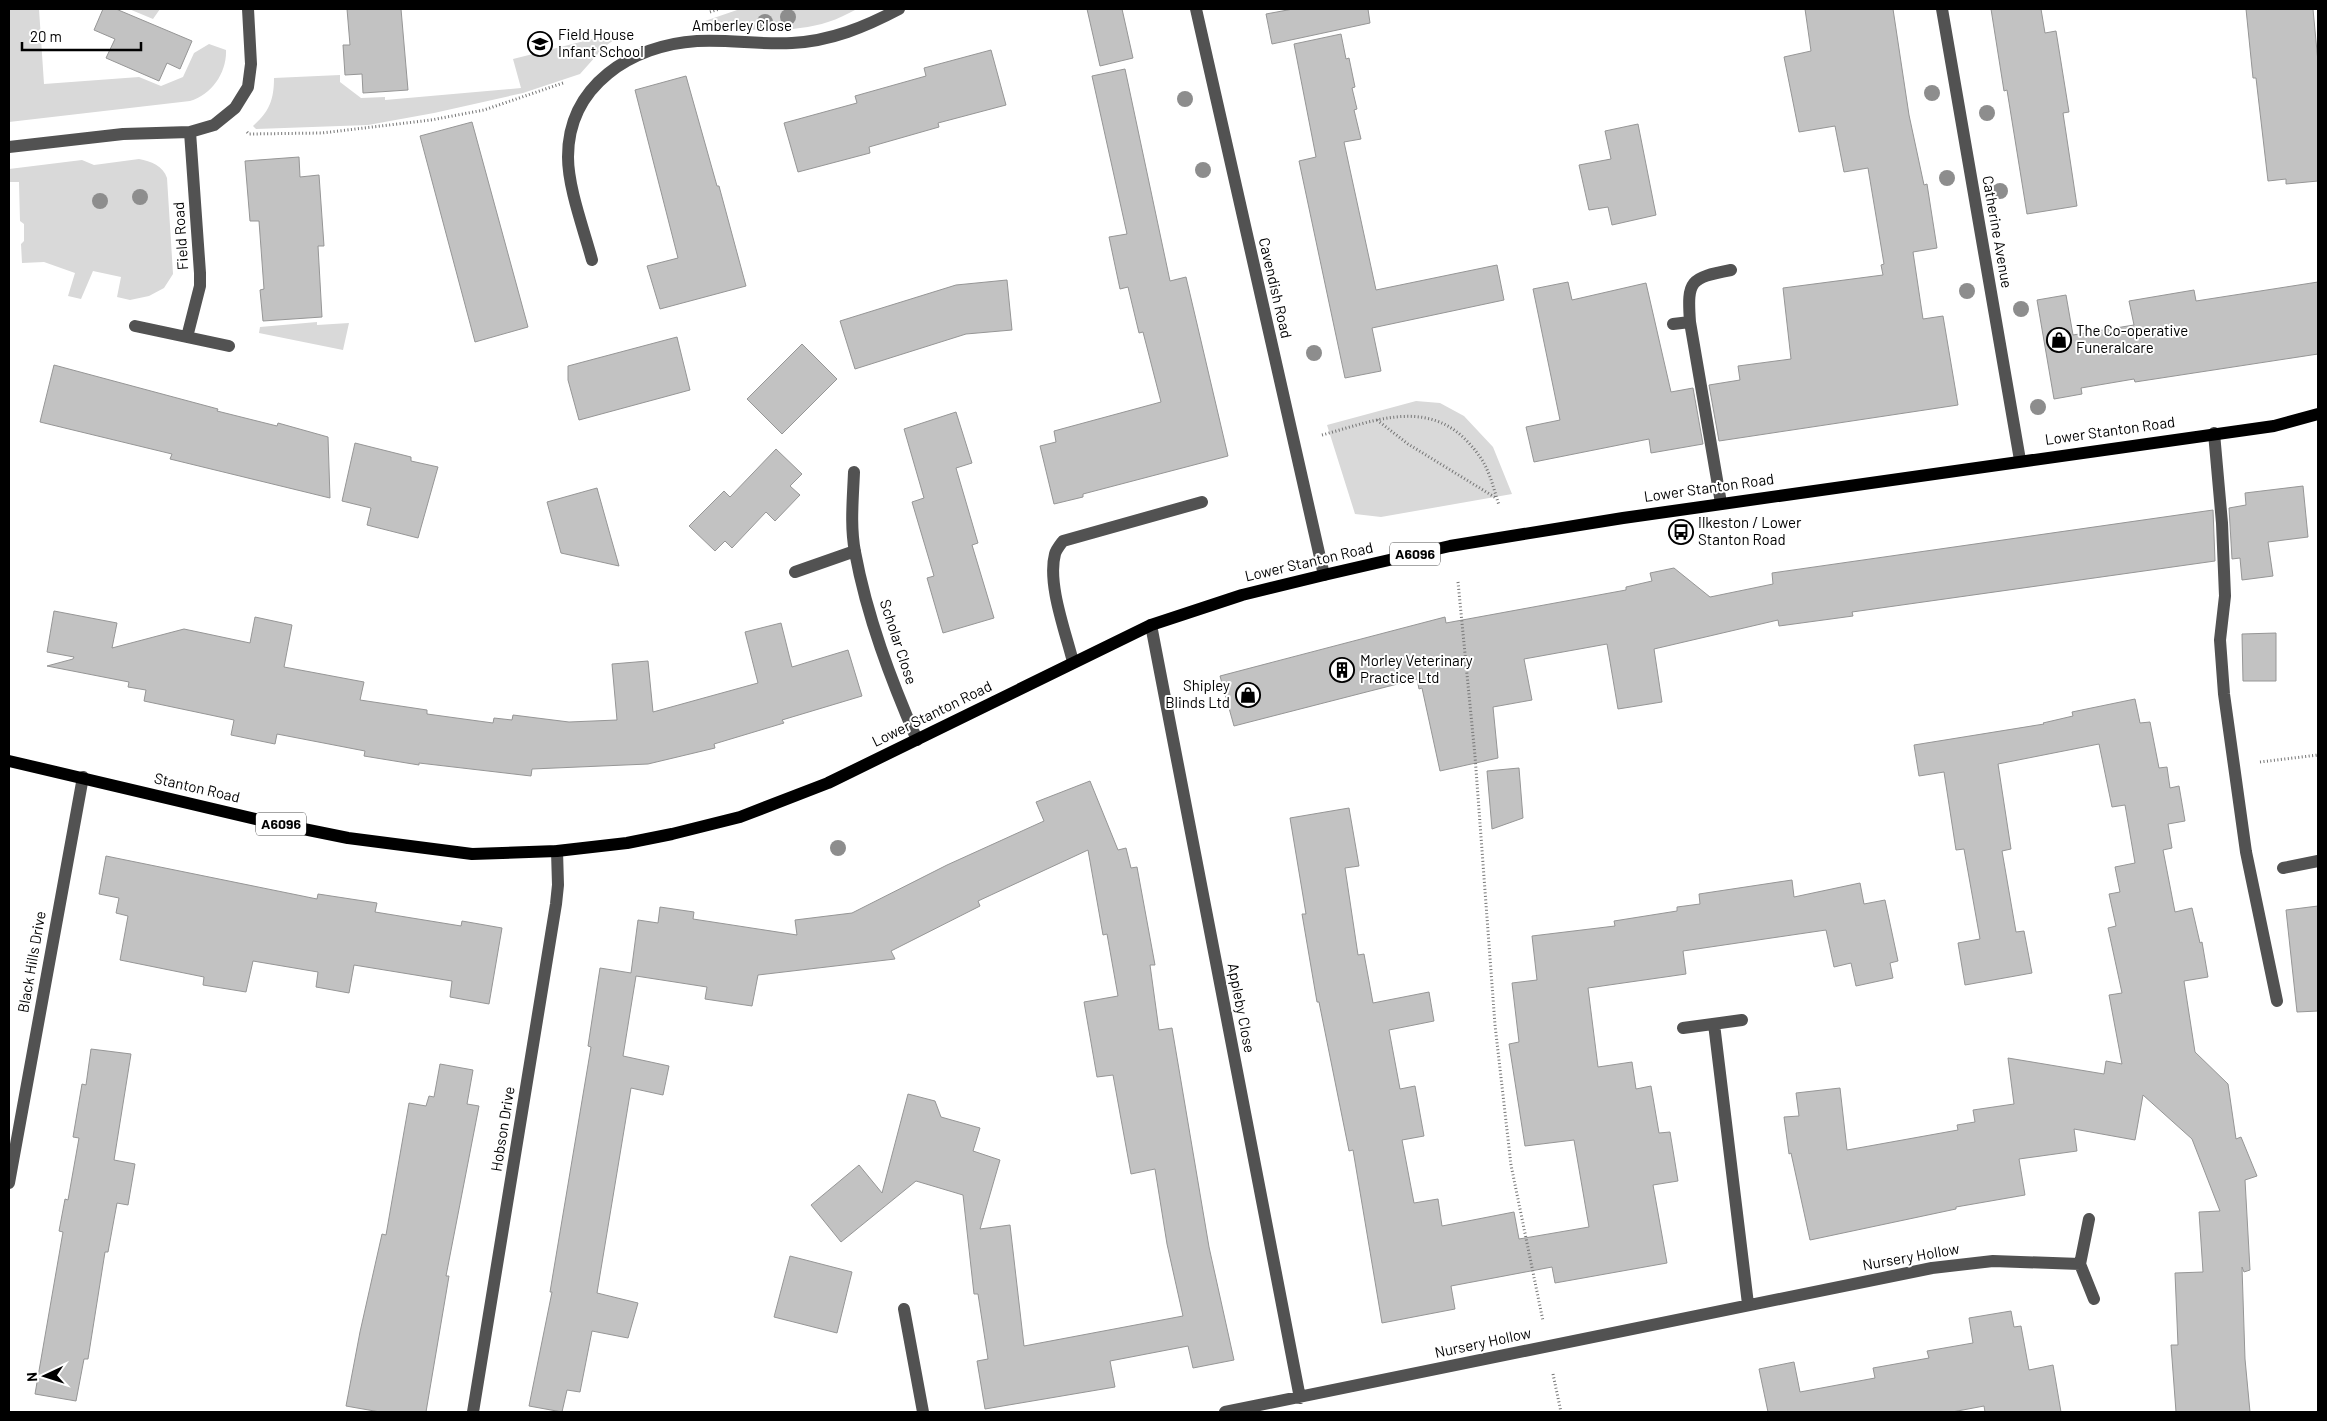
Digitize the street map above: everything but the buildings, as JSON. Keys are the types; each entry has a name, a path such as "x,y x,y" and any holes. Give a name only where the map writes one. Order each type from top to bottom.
{"main road":[{"name":"Lower Stanton Road","path":"557,851 627,843 740,817 828,783 1072,662 1151,626 1242,595 1450,546 1721,503 2291,422 2318,414"},
{"name":"Stanton Road","path":"9,761 264,821 348,838 472,854 557,851"}],"street":[{"path":"9,147 123,134 190,132 206,129 220,121 235,108 244,96 250,77 248,9"},
{"name":"Amberley Close","path":"592,260 571,179 569,148 575,120 585,99 596,84 612,69 632,57 677,43 717,41 792,43 822,40 866,26 899,9"},
{"name":"Cavendish Road","path":"1196,9 1324,575"},
{"name":"Catherine Avenue","path":"1942,9 2020,460"},
{"name":"Field Road","path":"187,337 200,286 190,132"},
{"path":"1721,503 1690,322 1688,294 1695,280 1707,275 1731,270"},
{"path":"1673,324 1690,322"},
{"path":"135,326 229,346"},
{"path":"2214,433 2222,523 2225,596 2220,640 2232,765 2246,852 2277,1001"},
{"name":"Scholar Close","path":"854,472 853,523 855,551 868,606 885,660 917,740"},
{"path":"1072,662 1057,596 1053,568 1055,552 1063,541 1202,502"},
{"path":"795,572 855,551"},
{"name":"Appleby Close","path":"1151,626 1300,1398"},
{"name":"Black Hills Drive","path":"9,1183 83,778"},
{"name":"Hobson Drive","path":"473,1412 556,904 557,851"},
{"path":"2283,868 2318,861"},
{"path":"1684,1028 1742,1020"},
{"path":"1714,1024 1748,1304"},
{"path":"2089,1219 2080,1264 2094,1299"},
{"name":"Nursery Hollow","path":"1225,1412 1748,1304 1962,1264 1993,1261 2080,1264"},
{"path":"904,1309 923,1412"}],"path":[{"path":"244,130 249,134 322,133 431,120 484,110 572,80"},
{"path":"1322,435 1377,420 1416,415 1431,418 1451,426 1476,450 1488,471 1499,505"},
{"path":"1377,420 1408,444 1468,479 1496,498"},
{"path":"1458,582 1476,756 1495,1025 1509,1147 1561,1412"},
{"path":"2232,765 2318,755"}],"shaded area":[{"path":"9,9 39,9 44,84 139,77 161,86 183,77 194,53 209,44 226,50 226,58 217,82 205,94 190,101 9,122"},
{"path":"129,9 160,9 153,19"},
{"path":"740,9 857,9 839,18 815,26 783,30 734,28 705,21"},
{"path":"628,30 604,47 580,74 523,93 434,113 368,125 256,129 253,126 270,105 274,78 340,75 340,82 361,98 385,97 385,100 521,88 513,59"},
{"path":"139,159 156,165 163,170 167,178 173,274 164,288 149,296 130,300 117,297 121,277 93,271 81,299 68,296 75,273 44,262 22,263 21,244 24,241 24,224 20,221 19,182 9,182 9,169 82,160 94,165"},
{"path":"317,322 317,325 349,323 343,350 259,333 260,327"},
{"path":"1416,401 1440,403 1464,416 1493,447 1512,494 1381,517 1355,514 1327,425"}],"place":[{"name":"Field House Infant School","path":"540,44"},
{"name":"The Co-operative Funeralcare","path":"2059,340"},
{"name":"Ilkeston / Lower Stanton Road","path":"1681,532"},
{"name":"Morley Veterinary Practice Ltd","path":"1342,670"},
{"name":"Shipley Blinds Ltd","path":"1248,695"}]}
